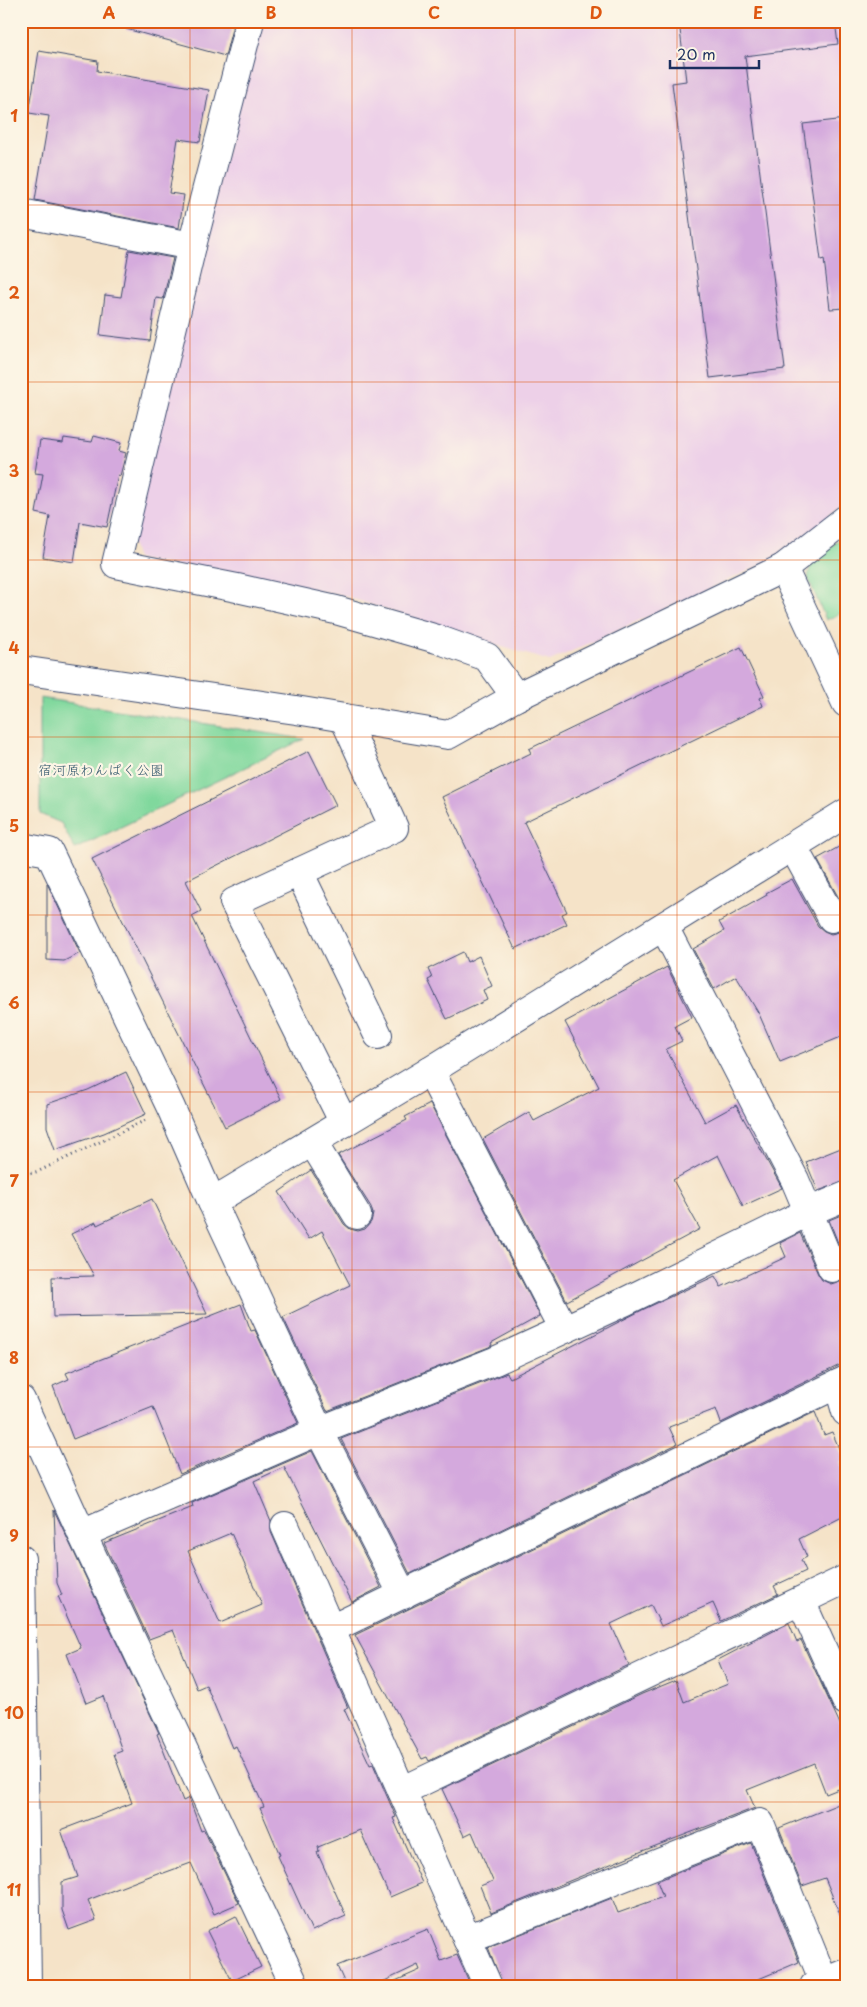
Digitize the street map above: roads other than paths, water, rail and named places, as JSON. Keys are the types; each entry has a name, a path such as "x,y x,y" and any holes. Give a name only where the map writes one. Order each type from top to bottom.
{"street":[{"path":"250,21 192,246 116,564 336,610 437,639 487,657 516,697"},
{"path":"21,213 192,246"},
{"path":"21,670 448,735 516,697 783,568 846,519"},
{"path":"783,568 846,703"},
{"path":"344,718 394,828 234,902 344,1123"},
{"path":"212,1202 313,1143 846,813"},
{"path":"21,847 49,852 171,1108 212,1202 319,1431 403,1595"},
{"path":"792,847 832,918"},
{"path":"299,872 378,1035"},
{"path":"664,927 794,1180 832,1268 846,1262"},
{"path":"430,1071 564,1329"},
{"path":"313,1143 356,1215"},
{"path":"82,1534 319,1431 495,1360 808,1212 846,1196"},
{"path":"331,1629 842,1382 846,1412"},
{"path":"21,1400 295,1986"},
{"path":"285,1526 488,1986"},
{"path":"21,1559 27,1986"},
{"path":"402,1791 846,1578"},
{"path":"801,1601 846,1701"},
{"path":"467,1939 760,1823 828,1980"}],"park label":[{"name":"宿河原わんぱく公園","path":"101,769"}]}
